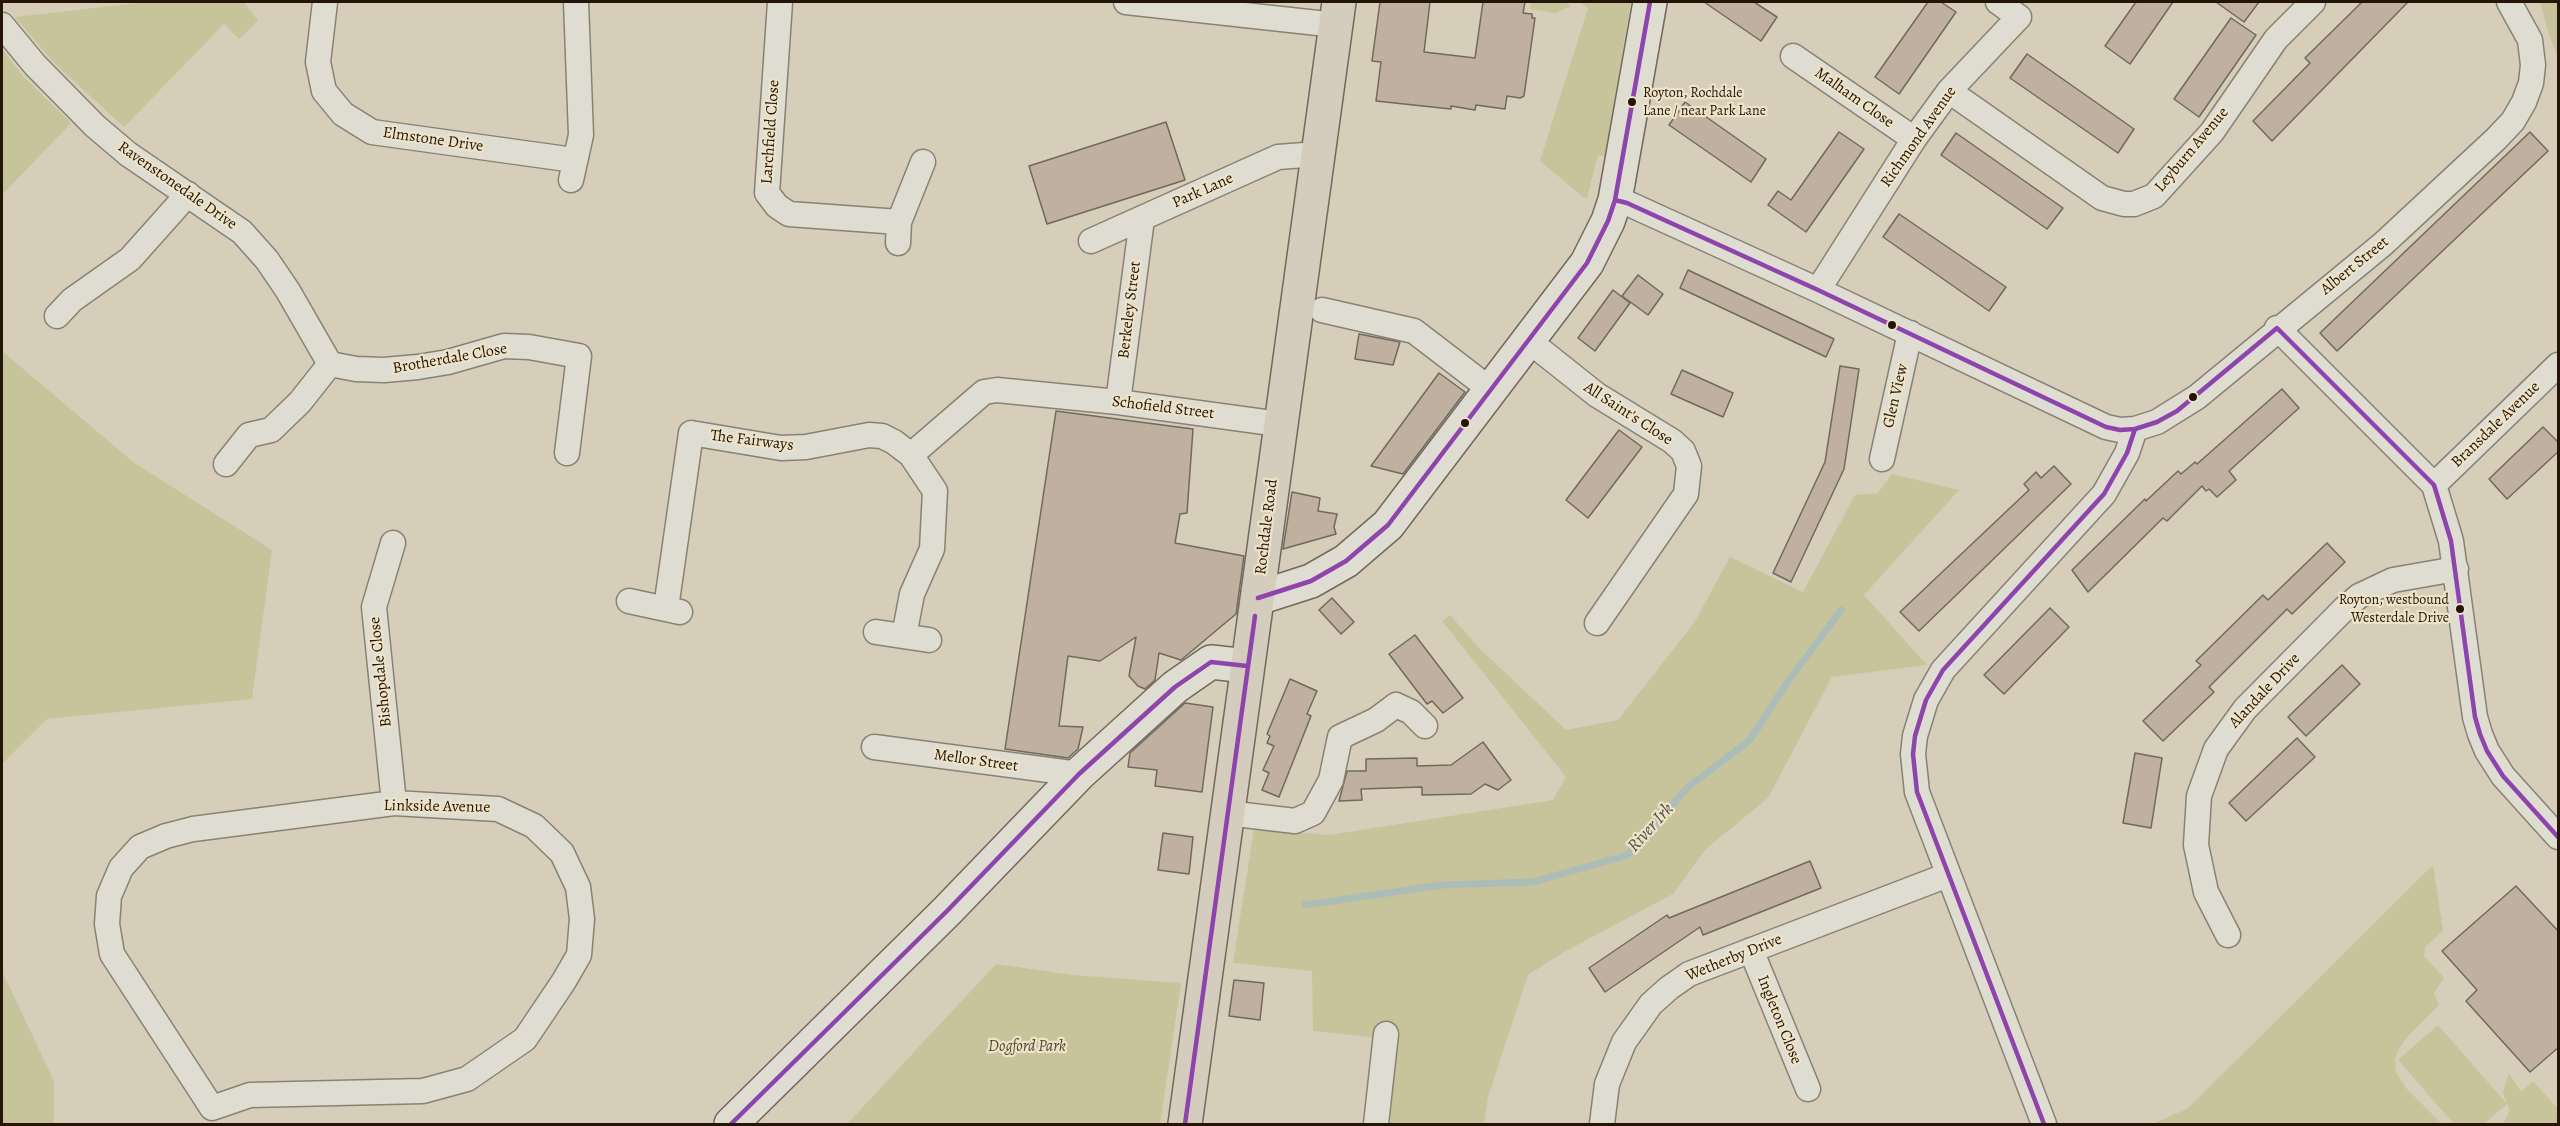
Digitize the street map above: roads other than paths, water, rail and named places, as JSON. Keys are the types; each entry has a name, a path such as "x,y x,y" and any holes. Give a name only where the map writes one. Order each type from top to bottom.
{"main road":[{"name":"Rochdale Road","path":"1185,1125 1337,13"}],"street":[{"name":"Elmstone Drive","path":"325,2 318,62 324,91 343,114 372,132 573,170 581,135 576,2"},
{"name":"Larchfield Close","path":"780,2 766,193 777,206 789,214 898,232 923,162"},
{"path":"1126,2 1337,13"},
{"path":"1258,598 1311,581 1346,561 1388,525 1587,263 1608,221 1615,200 1650,2"},
{"name":"Richmond Avenue","path":"1818,290 1914,139 1949,91 2019,17 1998,2"},
{"name":"Leyburn Avenue","path":"1949,91 2102,198 2124,204 2134,204 2154,196 2212,132 2276,39 2313,2"},
{"name":"Albert Street","path":"2135,429 2157,422 2177,411 2383,244 2513,121 2524,102 2531,83 2533,65 2530,40 2509,2"},
{"name":"Ravenstonedale Drive","path":"2,25 34,65 95,126 128,154 242,231 267,260 288,291 330,364"},
{"name":"Malham Close","path":"1793,56 1914,139"},
{"name":"Park Lane","path":"1092,241 1278,157 1318,154"},
{"path":"57,316 72,300 130,259 188,194"},
{"path":"1615,200 1628,203 1818,290 2106,427 2120,430 2135,429 2127,453 2104,494 1955,656 1933,684 1915,736 1914,773 1917,792 2044,1125"},
{"name":"Berkeley Street","path":"1118,402 1142,219"},
{"path":"1322,310 1414,331 1491,390"},
{"path":"2277,328 2434,485 2451,541 2475,717 2480,734 2487,751 2503,776 2559,837"},
{"name":"Glen View","path":"1882,459 1910,333"},
{"name":"All Saint's Close","path":"1528,341 1597,396 1671,441 1683,451 1689,466 1686,494 1597,623"},
{"name":"Brotherdale Close","path":"330,364 356,369 384,370 418,367 448,362 504,346 529,347 579,356 567,453"},
{"path":"226,464 249,435 271,430 300,402 330,364"},
{"name":"Bransdale Avenue","path":"2434,485 2559,365"},
{"name":"Schofield Street","path":"911,455 984,392 997,390 1118,402 1280,424"},
{"name":"The Fairways","path":"629,601 673,610 691,433 781,448 806,447 869,435 882,436 911,455 935,491 932,549 912,594 904,636"},
{"name":"Bishopdale Close","path":"393,543 374,607 394,803"},
{"name":"Alandale Drive","path":"2228,935 2206,892 2196,845 2199,796 2206,772 2220,742 2245,709 2359,596 2393,579 2456,569"},
{"path":"876,632 929,640"},
{"path":"731,1125 947,911 1079,774 1176,687 1211,662 1247,666"},
{"path":"1227,813 1295,821 1313,813 1318,805 1331,780 1340,737 1377,720 1396,705 1411,712 1425,726"},
{"name":"Mellor Street","path":"874,747 1079,774"},
{"name":"Linkside Avenue","path":"394,803 498,809 534,826 562,853 578,887 582,919 579,955 525,1039 466,1079 423,1091 250,1095 209,1116 112,954 107,924 110,896 121,868 140,847 166,836 193,829 394,803"},
{"name":"Wetherby Drive","path":"1602,1125 1607,1084 1614,1062 1635,1023 1651,1004 1689,974 1948,875"},
{"name":"Ingleton Close","path":"1751,950 1808,1089"},
{"path":"1376,1125 1386,1034"}],"waterway":[{"name":"River Irk","path":"1305,905 1441,885 1533,882 1628,855 1688,787 1750,740 1786,684 1841,610"}],"place":[{"name":"Royton, Rochdale Lane / near Park Lane","path":"1632,102"},
{"name":"Royton, westbound Westerdale Drive","path":"2460,609"}],"park label":[{"name":"Dogford Park","path":"1027,1047"}]}
